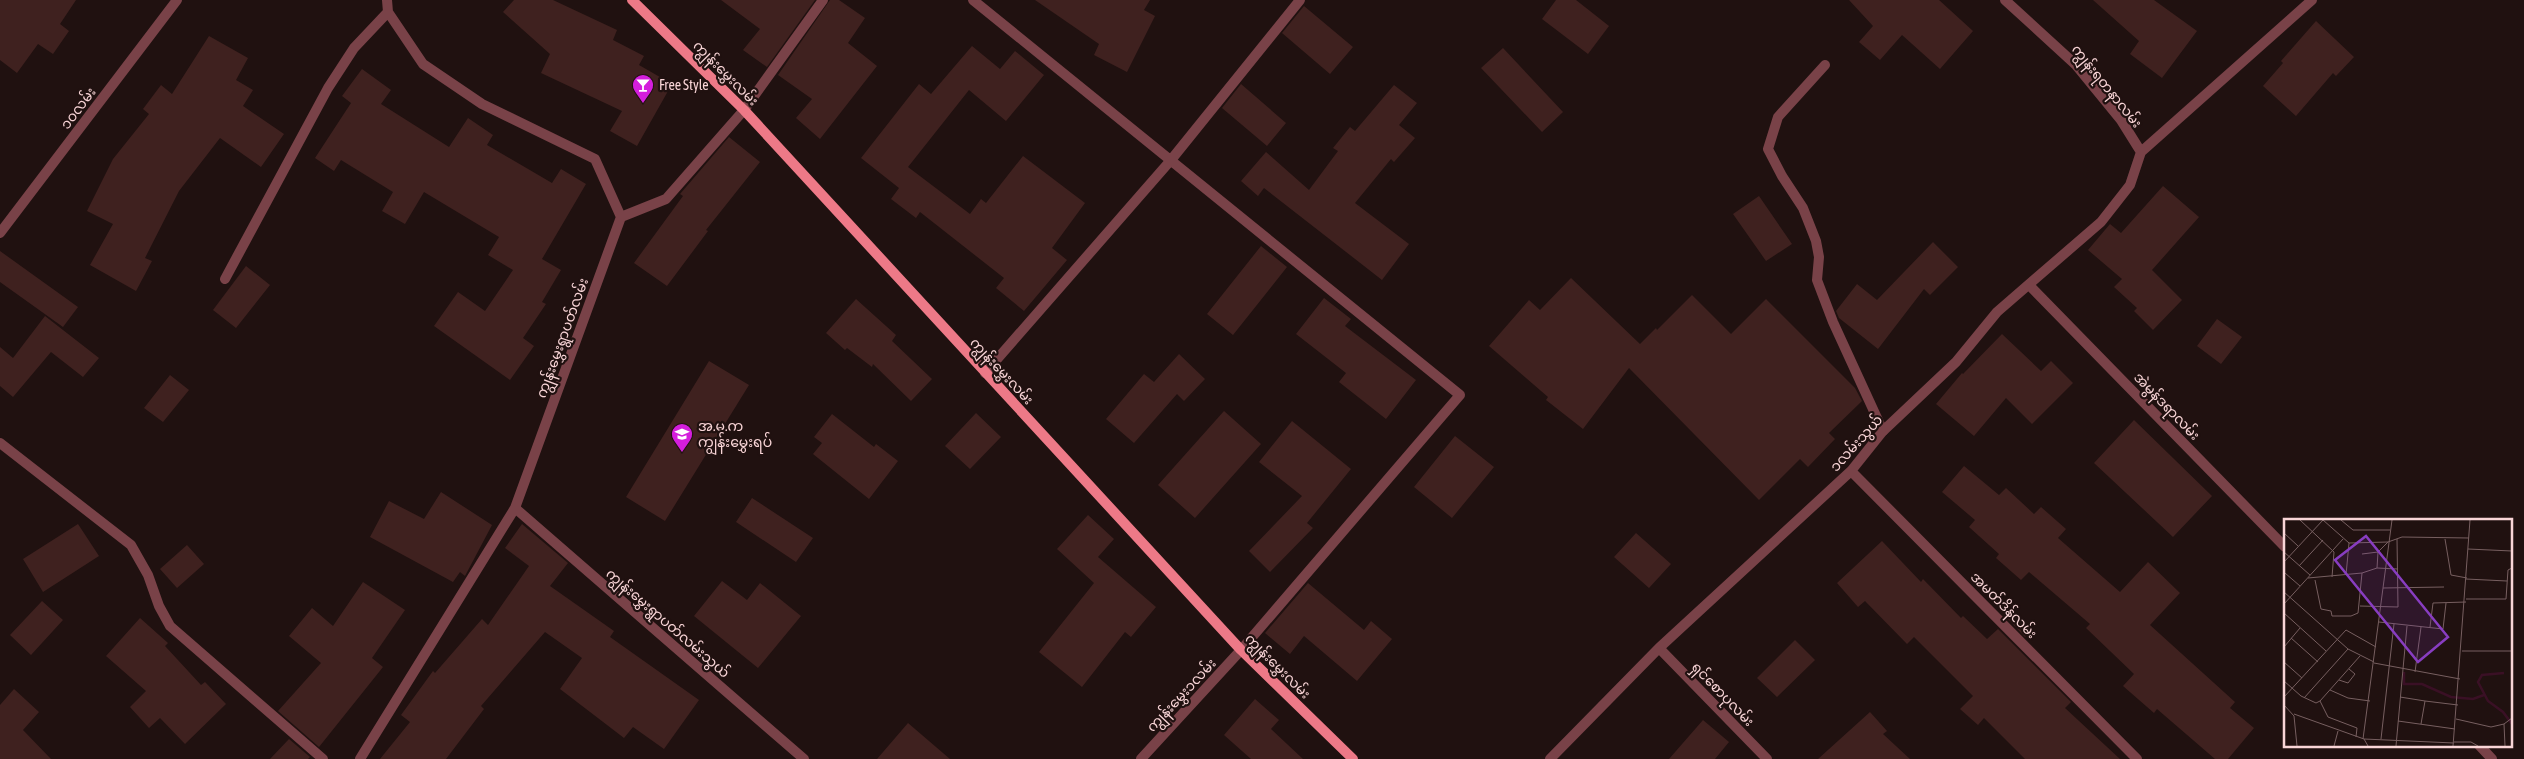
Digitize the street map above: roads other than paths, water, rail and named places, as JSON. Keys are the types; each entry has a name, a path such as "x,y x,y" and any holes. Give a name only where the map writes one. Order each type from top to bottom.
{"street":[{"name":"၁၀လမ်း","path":"0,233 177,0"},
{"path":"387,0 388,12 423,64 482,104 595,159 622,217 666,199 744,110 824,0"},
{"name":"ကျွန်းမွှေးလမ်း","path":"632,0 744,110 1241,650 1353,759"},
{"path":"973,0 1171,160"},
{"path":"986,373 1171,160 1300,0"},
{"name":"ကျွန်းရတနာလမ်း","path":"2005,0 2076,65 2121,120 2142,152"},
{"path":"2142,152 2312,0"},
{"path":"225,278 328,88 354,48 388,12"},
{"path":"1825,65 1778,117 1768,149 1782,176 1804,208 1816,241 1819,257 1817,280 1833,322 1882,431"},
{"name":"၁လမ်းသွယ်","path":"1550,759 1659,648 1851,471 1882,431 1956,362 1997,312 2101,222 2130,185 2142,152"},
{"name":"ကျွန်းမွှေး၁လမ်း","path":"1141,759 1241,650 1460,395 1171,160"},
{"name":"ကျွန်းမွှေးရွာပတ်လမ်း","path":"360,759 515,508 622,217"},
{"name":"အဲမွန်ဒရာလမ်း","path":"2029,285 2284,546"},
{"path":"0,443 131,545 148,575 159,606 170,626 323,759"},
{"name":"အမတ်ဒိန်လမ်း","path":"1851,471 2137,759"},
{"name":"ကျွန်းမွှေးရွာပတ်လမ်းသွယ်","path":"515,508 804,759"},
{"name":"ရှင်စောပုလမ်း","path":"1659,648 1767,759"},
{"path":"2479,746 2492,759"}],"place":[{"name":"Free Style","path":"643,104"},
{"name":"အ.မ.က ကျွန်းမွှေးရပ်","path":"682,453"}]}
